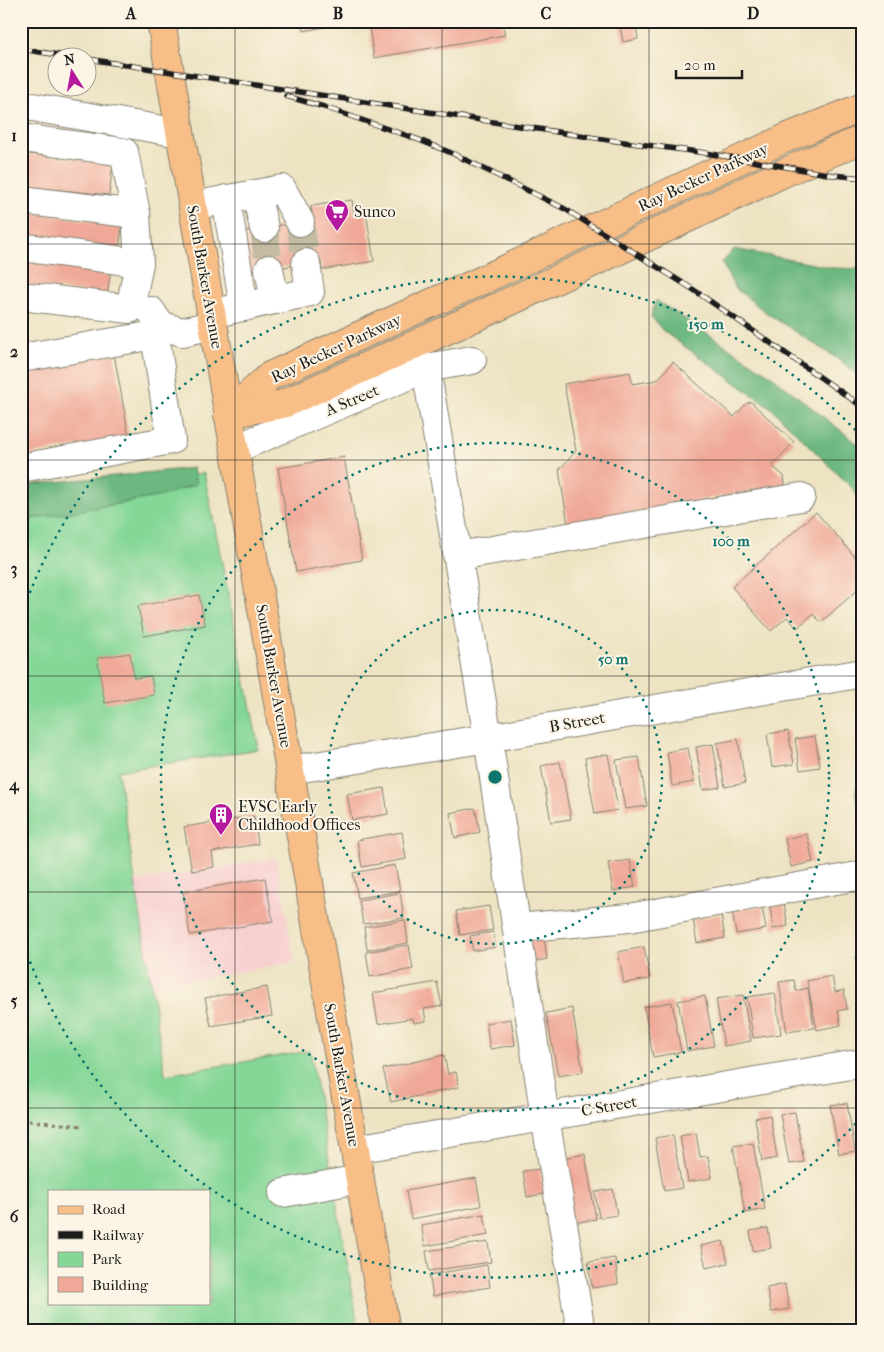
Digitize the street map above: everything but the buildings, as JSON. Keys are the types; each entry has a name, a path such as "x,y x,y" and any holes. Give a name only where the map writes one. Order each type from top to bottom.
{"main road":[{"name":"South Barker Avenue","path":"161,21 386,1331"},
{"name":"Ray Becker Parkway","path":"228,414 270,376 487,278 786,138 863,107"},
{"name":"Ray Becker Parkway","path":"228,414 283,404 500,306 792,168 863,139"}],"street":[{"path":"21,105 180,133"},
{"path":"21,138 124,152 136,214 139,263 130,309"},
{"path":"192,206 282,189 300,222"},
{"path":"256,194 264,228"},
{"path":"226,199 244,307"},
{"path":"21,200 136,214"},
{"path":"21,247 139,263"},
{"path":"21,358 158,330 182,332 244,307 310,292 306,263"},
{"path":"269,269 275,300"},
{"path":"21,296 151,311 158,330 171,440 21,468"},
{"name":"A Street","path":"235,449 426,368 472,360"},
{"path":"426,368 488,738 545,1117 581,1331"},
{"path":"458,556 802,497"},
{"name":"B Street","path":"290,770 863,673"},
{"path":"517,928 629,918 863,875"},
{"name":"C Street","path":"355,1149 863,1063"},
{"path":"283,1193 360,1179"}],"path":[{"path":"21,1120 82,1126"}],"shaded area":[{"path":"276,858 295,962 150,988 134,882"}],"green space":[{"path":"734,249 834,268 863,269 863,379 841,361 768,314 735,288 722,263"},
{"path":"656,300 769,374 863,448 863,507 854,490 771,408 663,331 651,316"},
{"path":"193,468 196,484 162,496 21,521 21,488 36,484"},
{"path":"204,473 259,749 118,771 165,1075 310,1051 359,1331 21,1331 21,508"},
{"path":"863,770 863,816 855,793"}],"tunnel":[{"path":"300,222 306,263"},
{"path":"264,228 269,269"}],"railway":[{"path":"21,49 48,53"},
{"path":"98,61 609,140 706,153 833,175 863,178"},
{"path":"286,96 414,138 454,154 565,209 694,290 863,407"}],"place":[{"name":"Sunco","path":"337,232"},
{"name":"EVSC Early Childhood Offices","path":"221,836"}]}
